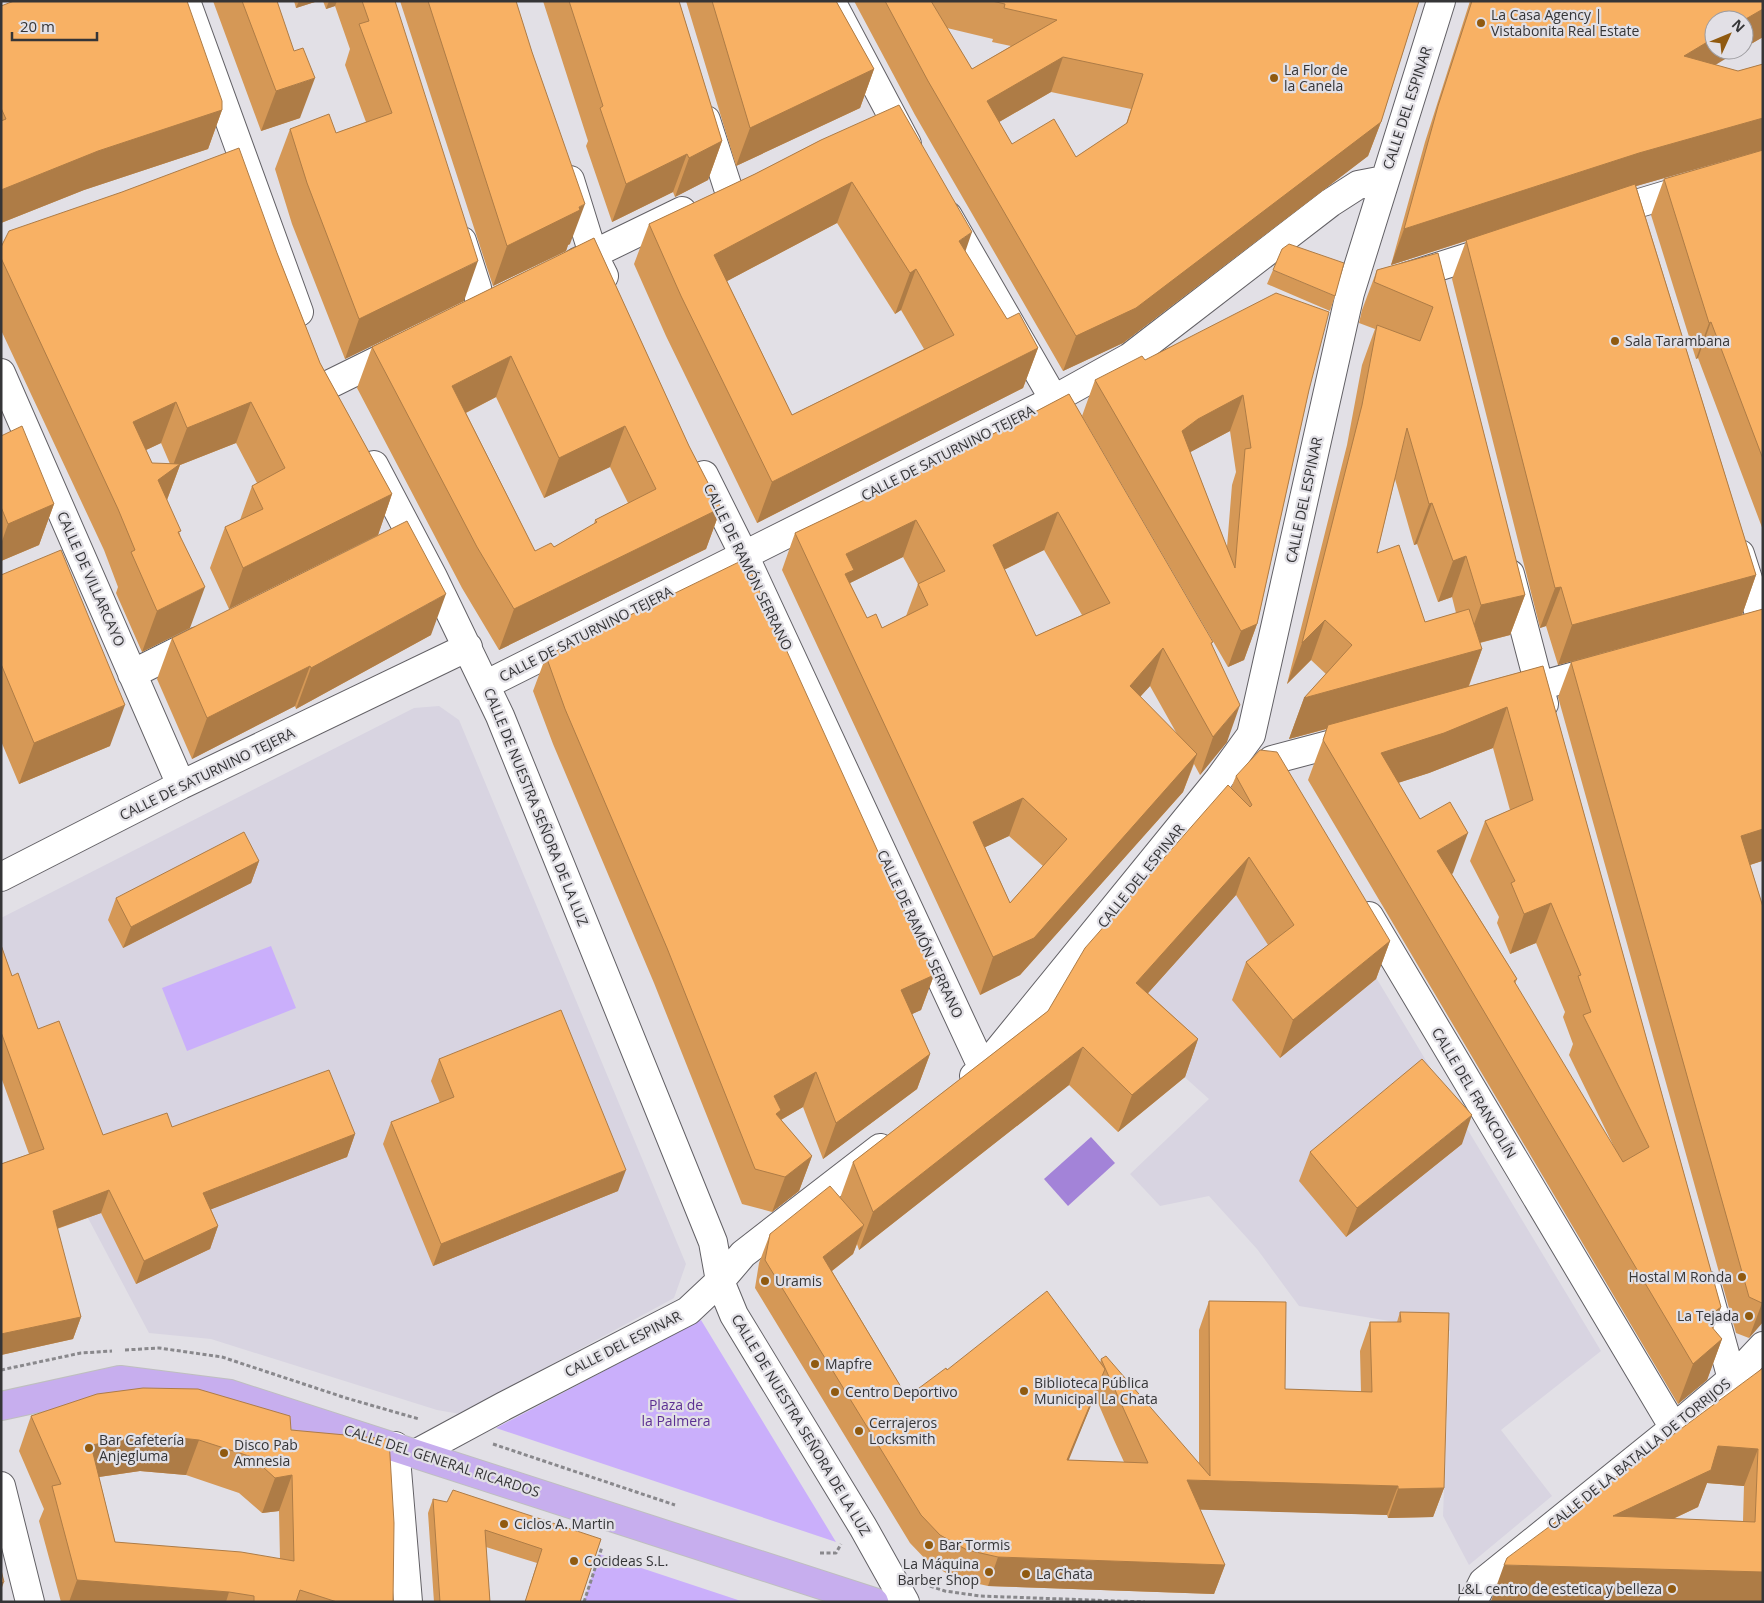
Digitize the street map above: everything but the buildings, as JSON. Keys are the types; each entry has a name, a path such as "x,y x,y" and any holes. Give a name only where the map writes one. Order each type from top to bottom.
{"main road":[{"name":"CALLE DEL GENERAL RICARDOS","path":"1,1406 120,1380 230,1394 874,1602"}],"street":[{"path":"186,1 319,361 344,409"},
{"path":"831,1 888,112 918,163"},
{"name":"CALLE DEL ESPINAR","path":"951,1093 982,1069 1220,779 1252,735 1350,293 1441,1"},
{"path":"698,94 728,188"},
{"path":"863,125 888,112"},
{"path":"215,164 241,153"},
{"path":"564,160 593,254 614,297"},
{"path":"1584,220 1763,166"},
{"path":"558,272 755,175"},
{"name":"CALLE DE SATURNINO TEJERA","path":"485,685 1054,399 1130,357 1330,203 1358,185 1384,180"},
{"path":"937,197 1089,459"},
{"path":"1632,204 1640,232"},
{"path":"453,214 477,288 481,309"},
{"path":"1350,293 1435,279 1518,242"},
{"path":"455,322 507,297"},
{"path":"319,361 421,339"},
{"name":"CALLE DE VILLARCAYO","path":"1,373 65,551 132,674 181,785"},
{"name":"CALLE DE NUESTRA SEÑORA DE LA LUZ","path":"362,442 412,535 485,685 713,1242 720,1281 734,1315 863,1527 915,1593"},
{"name":"CALLE DE RAMÓN SERRANO","path":"695,457 744,555 982,1069"},
{"path":"1733,532 1757,627"},
{"path":"385,548 412,535"},
{"path":"1505,554 1549,725"},
{"path":"132,674 220,630"},
{"name":"CALLE DE SATURNINO TEJERA","path":"1,877 181,785 468,647"},
{"path":"1501,697 1622,664"},
{"path":"1230,701 1252,735 1280,771 1377,731"},
{"name":"CALLE DEL FRANCOLÍN","path":"1359,899 1674,1428"},
{"name":"CALLE DEL ESPINAR","path":"406,1450 504,1406 688,1311 720,1281 743,1254 896,1136"},
{"path":"1700,1263 1732,1379"},
{"name":"CALLE DE LA BATALLA DE TORRIJOS","path":"1473,1602 1483,1582 1674,1428 1732,1379 1763,1346"},
{"path":"406,1450 408,1602"},
{"path":"1,1486 30,1602"}],"path":[{"path":"490,1443 677,1506"},
{"path":"817,1553 836,1553 843,1538"},
{"path":"584,1602 602,1547"},
{"path":"915,1593 945,1592 980,1596 1145,1602"}],"shaded area":[{"path":"439,706 459,720 686,1264 674,1298 460,1414 437,1410 211,1339 149,1333 88,1218 1,1249 56,1165 22,1135 1,1077 1,918 414,708"},
{"path":"1263,790 1601,1351 1501,1430 1552,1496 1469,1565 1443,1516 1450,1331 1299,1306 1257,1249 1209,1196 1160,1206 1130,1174 1209,1099 1122,1021"},
{"path":"1091,1137 1115,1163 1068,1206 1044,1179"}],"green space":[{"path":"271,946 296,1008 187,1051 162,988"},
{"name":"Plaza de la Palmera","path":"701,1320 836,1542 496,1428"},
{"path":"599,1554 744,1602 584,1602"}],"place":[{"name":"La Casa Agency | Vistabonita Real Estate","path":"1481,23"},
{"name":"La Flor de la Canela","path":"1274,78"},
{"name":"Sala Tarambana","path":"1615,341"},
{"name":"Hostal M Ronda","path":"1742,1277"},
{"name":"Uramis","path":"765,1281"},
{"name":"La Tejada","path":"1749,1316"},
{"name":"Mapfre","path":"815,1364"},
{"name":"Biblioteca Pública Municipal La Chata","path":"1024,1391"},
{"name":"Centro Deportivo","path":"835,1392"},
{"name":"Cerrajeros Locksmith","path":"859,1431"},
{"name":"Bar Cafetería Anjegluma","path":"89,1448"},
{"name":"Disco Pab Amnesia","path":"224,1453"},
{"name":"Ciclos A. Martin","path":"504,1524"},
{"name":"Bar Tormis","path":"929,1545"},
{"name":"Cocideas S.L.","path":"574,1561"},
{"name":"La Máquina Barber Shop","path":"989,1572"},
{"name":"La Chata","path":"1026,1574"},
{"name":"L&L centro de estetica y belleza","path":"1672,1589"}]}
